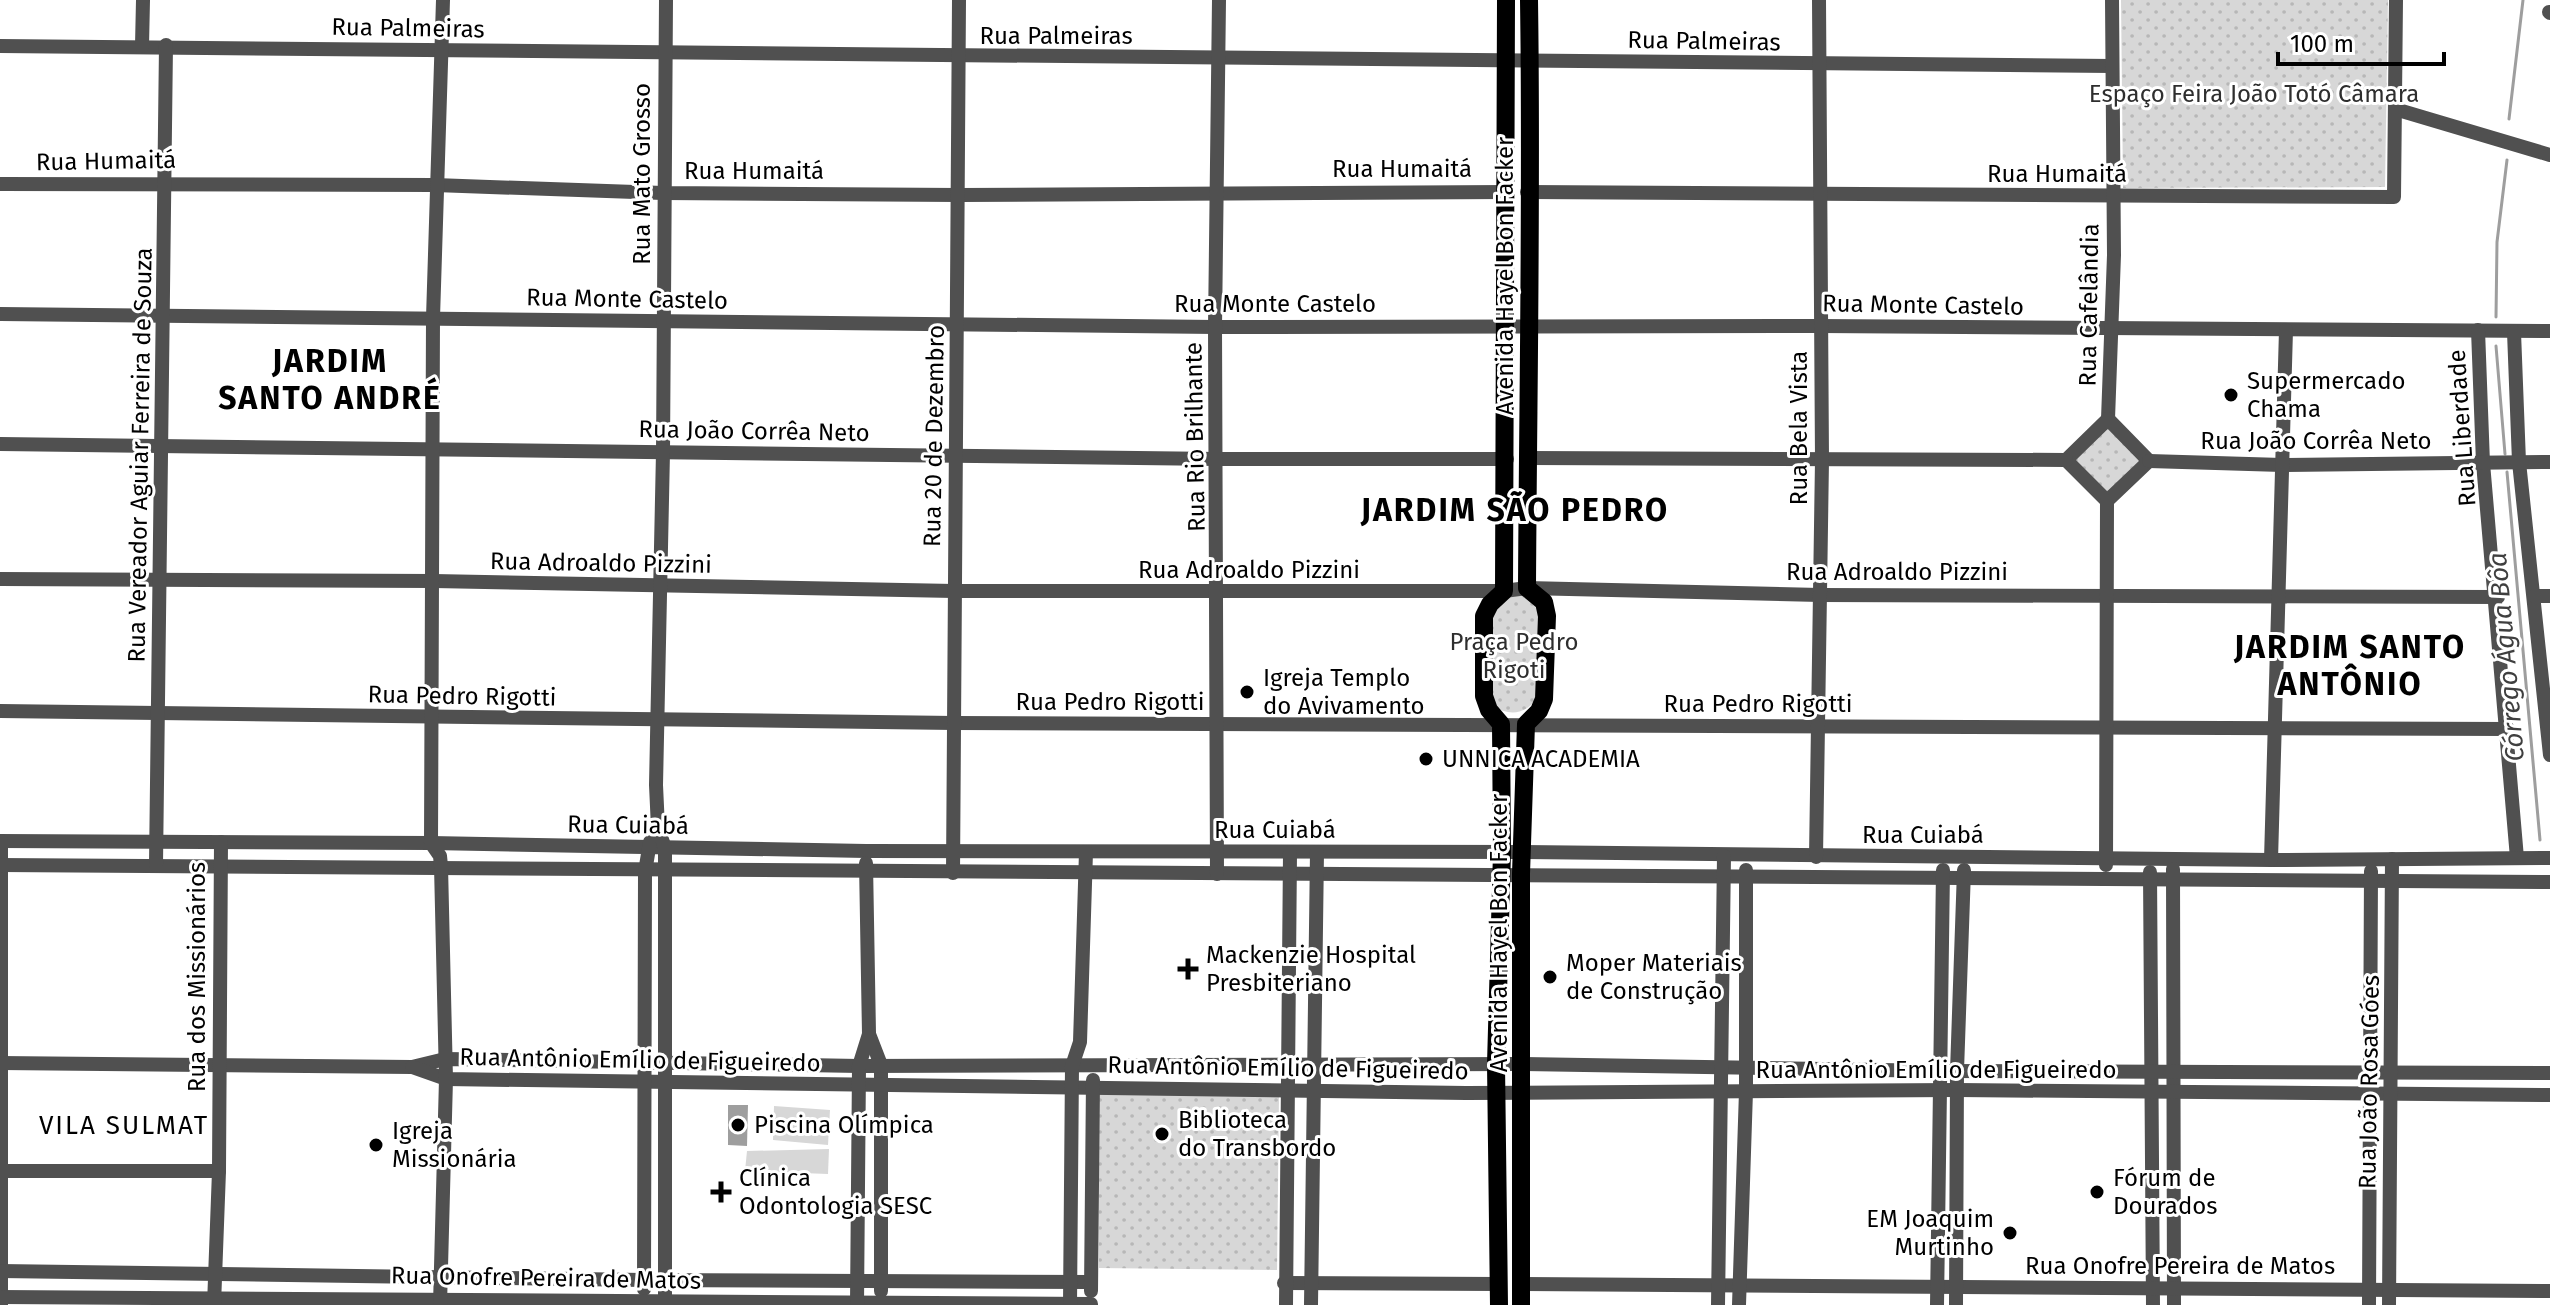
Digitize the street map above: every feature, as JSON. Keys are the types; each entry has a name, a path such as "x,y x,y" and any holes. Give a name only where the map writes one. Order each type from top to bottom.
{"main road":[{"name":"Avenida Hayel Bon Facker","path":"1499,1305 1496,1064 1502,852 1501,724 1489,710 1484,696 1484,616 1490,604 1504,591 1508,192 1506,0"},
{"name":"Avenida Hayel Bon Facker","path":"1521,1305 1521,874 1526,724 1539,711 1544,699 1547,616 1544,602 1527,588 1531,325 1527,192 1529,0"}],"street":[{"path":"142,46 143,0"},
{"path":"440,1302 446,1079 441,866 440,856 431,843 433,318 443,0"},
{"name":"Rua Mato Grosso","path":"665,1304 665,848 658,828 657,721 663,452 666,0"},
{"name":"Rua 20 de Dezembro","path":"953,873 959,0"},
{"name":"Rua Rio Brilhante","path":"1217,874 1219,593 1215,327 1219,0"},
{"name":"Rua Bela Vista","path":"1816,857 1822,460 1819,0"},
{"name":"Rua Cafelândia","path":"2066,460 2108,419 2112,329 2112,0"},
{"path":"2396,0 2395,109 2550,155"},
{"name":"Rua Palmeiras","path":"0,46 166,45 958,58 2112,66"},
{"name":"Rua Vereador Aguiar Ferreira de Souza","path":"156,865 162,315 167,182 166,45"},
{"name":"Rua Humaitá","path":"1527,192 2394,197 2395,109"},
{"name":"Rua Humaitá","path":"0,184 435,185 663,193 959,195 1508,192"},
{"name":"Rua Monte Castelo","path":"0,314 1215,327 1531,325 2550,331"},
{"path":"2271,860 2286,330"},
{"name":"Rua Liberdade","path":"2478,330 2483,463 2498,597 2517,858"},
{"path":"2514,332 2519,462 2550,755"},
{"name":"Rua Cafelândia","path":"2108,419 2149,461"},
{"name":"Rua João Corrêa Neto","path":"0,444 1218,459 1507,459"},
{"path":"1528,458 2066,460 2107,501 2109,595 2105,878"},
{"path":"2107,501 2149,461"},
{"name":"Rua João Corrêa Neto","path":"2149,461 2282,465 2519,462"},
{"path":"2519,462 2550,462"},
{"name":"Rua Adroaldo Pizzini","path":"0,579 434,581 661,587 1219,593 1504,591 1527,588 1820,595 2498,597"},
{"path":"2534,596 2550,596"},
{"name":"Rua Pedro Rigotti","path":"0,711 657,721 2508,729"},
{"path":"644,1304 645,872 646,848 658,828"},
{"path":"0,841 1,1300"},
{"name":"Rua Cuiabá","path":"0,841 431,843 866,851 1522,852 2271,860 2550,858"},
{"name":"Rua dos Missionários","path":"214,1300 219,1171 221,842"},
{"path":"857,1304 859,1066 869,1034 866,851"},
{"path":"1070,1305 1071,1086 1072,1066 1080,1042 1086,852"},
{"path":"1311,1305 1317,852"},
{"path":"1370,852 1370,874"},
{"path":"1286,1305 1290,853"},
{"path":"1718,1305 1724,856"},
{"path":"1739,1305 1746,1091 1746,856"},
{"path":"1937,1305 1943,858"},
{"path":"1956,1305 1957,1071 1965,858"},
{"path":"2173,858 2174,1305"},
{"path":"2150,859 2153,1305"},
{"name":"Rua João Rosa Góes","path":"2369,1297 2371,859"},
{"name":"Rua João Rosa Góes","path":"2389,1297 2392,859"},
{"name":"Rua Cuiabá","path":"0,865 441,866 645,872 1290,876 1501,873 1725,878 2550,882"},
{"path":"869,1034 881,1065 882,1085 882,1304"},
{"path":"1080,1042 1092,1067 1093,1087 1091,1304"},
{"name":"Rua Antônio Emílio de Figueiredo","path":"2,1063 412,1067 445,1059 859,1066 1522,1064 1940,1071 2173,1069 2550,1073"},
{"name":"Rua Antônio Emílio de Figueiredo","path":"412,1067 446,1079 663,1084 1071,1086 1286,1091 1958,1090 2550,1095"},
{"path":"1,1171 219,1171"},
{"name":"Rua Onofre Pereira de Matos","path":"0,1271 643,1280 1091,1282"},
{"path":"801,1281 801,1303"},
{"path":"1284,1283 1499,1284"},
{"name":"Rua Onofre Pereira de Matos","path":"1521,1284 2174,1289 2369,1297 2550,1291"},
{"name":"Rua Onofre Pereira de Matos","path":"1,1300 1091,1304"}],"green space":[{"name":"Espaço Feira João Totó Câmara","path":"2121,0 2388,0 2385,187 2123,188"},
{"path":"2108,423 2145,460 2107,497 2070,460"},
{"name":"Praça Pedro Rigoti","path":"1506,595 1523,595 1538,604 1541,692 1526,709 1514,712 1492,706 1489,614"},
{"path":"1099,1092 1279,1096 1277,1270 1099,1268"},
{"path":"774,1106 830,1110 828,1145 773,1140"},
{"path":"829,1149 828,1174 745,1171 747,1151"}],"water":[{"name":"Piscina Olímpica","path":"728,1105 748,1105 747,1146 728,1145"}],"waterway":[{"name":"Córrego Água Bôa","path":"2509,119 2523,0"},
{"name":"Córrego Água Bôa","path":"2496,317 2497,242 2507,160"},
{"name":"Córrego Água Bôa","path":"2496,346 2505,454"},
{"name":"Córrego Água Bôa","path":"2507,472 2540,840"}],"place":[{"name":"Supermercado Chama","path":"2231,395"},
{"name":"Igreja Templo do Avivamento","path":"1247,692"},
{"name":"UNNICA ACADEMIA","path":"1426,759"},
{"name":"Mackenzie Hospital Presbiteriano","path":"1188,969"},
{"name":"Moper Materiais de Construção","path":"1550,977"},
{"name":"Piscina Olímpica","path":"738,1125"},
{"name":"Biblioteca do Transbordo","path":"1162,1134"},
{"name":"Igreja Missionária","path":"376,1145"},
{"name":"Clínica Odontologia SESC","path":"721,1192"},
{"name":"Fórum de Dourados","path":"2097,1192"},
{"name":"EM Joaquim Murtinho","path":"2010,1233"}],"district":[{"name":"JARDIM SANTO ANDRÉ","path":"330,380"},
{"name":"JARDIM SÃO PEDRO","path":"1515,510"},
{"name":"JARDIM SANTO ANTÔNIO","path":"2350,666"},
{"name":"VILA SULMAT","path":"124,1125"}]}
